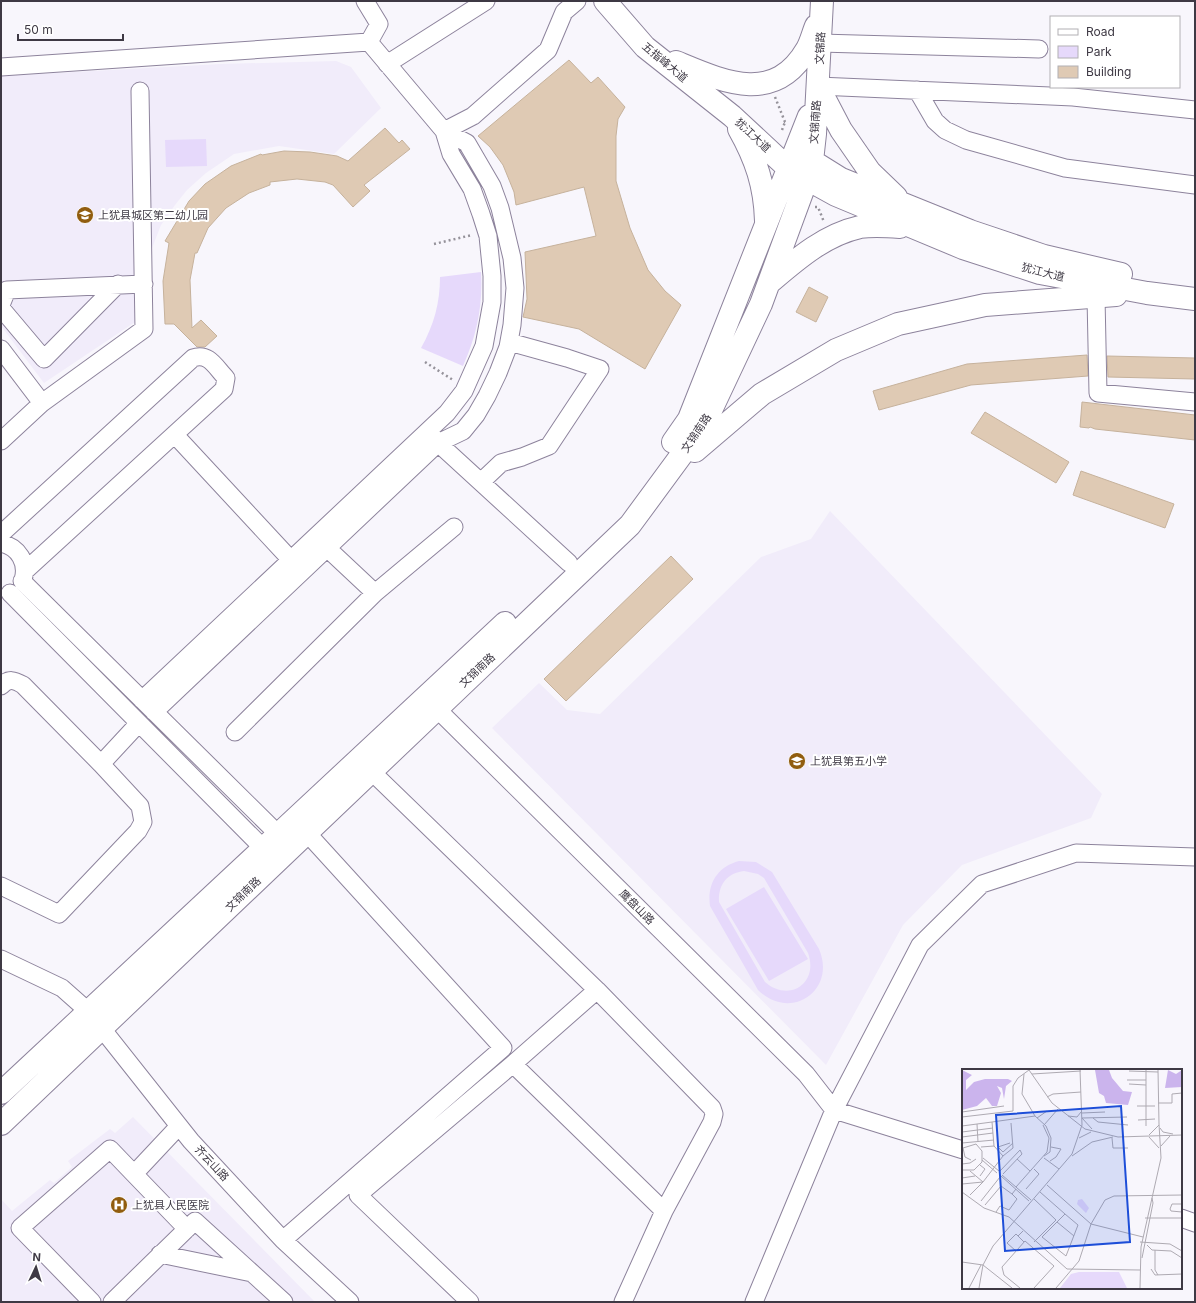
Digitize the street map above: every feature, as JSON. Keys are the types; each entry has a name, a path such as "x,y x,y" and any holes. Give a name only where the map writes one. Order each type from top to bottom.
{"main road":[{"name":"五指峰大道","path":"605,1 645,47 732,116"},
{"path":"653,53 720,80 745,86 770,82 792,68 807,49 822,5"},
{"name":"文锦路","path":"818,90 822,5"},
{"path":"818,90 841,130 870,172 904,205"},
{"name":"文锦南路","path":"1,1124 630,525 705,424 761,304 801,165 818,90"},
{"path":"732,116 747,142 757,168 765,195 766,227"},
{"name":"犹江大道","path":"732,116 801,165 836,195 963,248 1040,273 1195,299"},
{"name":"文锦南路","path":"1,1093 620,515 690,419 766,227 801,165"},
{"name":"犹江大道","path":"801,165 841,179 970,231 1044,256 1147,280 1195,285"},
{"path":"768,283 807,251 833,237 860,227 913,227"},
{"path":"665,476 762,394 836,350 891,327 985,304 1096,297 1147,292"}],"street":[{"path":"365,1 379,24 369,42"},
{"path":"387,64 486,1"},
{"path":"444,131 473,116 548,50 564,12 576,1"},
{"path":"101,764 148,706 291,560 433,437 463,431 476,415 490,391 510,338 515,288 512,258 500,208 487,176 467,143 444,131 369,42"},
{"path":"1,67 369,42"},
{"path":"820,43 1039,49"},
{"path":"818,90 917,90 1073,97 1195,110"},
{"path":"917,90 935,121 945,130 966,140 1064,168 1195,185"},
{"path":"1,441 42,403 144,328 140,91"},
{"path":"148,706 327,548 433,437 447,413 468,384 484,346 488,330 492,302 492,276 487,231 469,184 451,154 444,131"},
{"path":"469,184 487,176"},
{"path":"118,284 44,359 1,307 7,290 118,284 144,284"},
{"path":"1096,297 1098,393 1195,402"},
{"path":"481,482 501,463 522,457 549,446 600,369 488,330"},
{"path":"1,348 42,403"},
{"path":"1,534 193,358 200,355 206,356 226,378 224,389 3,595 137,721 271,841"},
{"path":"468,384 490,391"},
{"path":"175,435 291,560"},
{"path":"433,437 569,563"},
{"path":"235,732 375,593 454,526"},
{"path":"1,543 15,549 21,556 24,576 148,706 271,841"},
{"path":"327,548 375,593"},
{"path":"1,686 6,682 13,680 23,685 140,806 143,822 138,830 59,914 1,886"},
{"name":"鹰盘山路","path":"436,709 806,1074 834,1110"},
{"path":"371,771 597,990 707,1102 714,1114 712,1122 664,1211 623,1302"},
{"path":"283,1240 503,1048 307,833"},
{"path":"754,1302 834,1110 920,945 982,884 1076,853 1195,857"},
{"name":"齐云山路","path":"1,959 62,988 88,1011 191,1141 283,1240 350,1302"},
{"path":"470,1302 358,1195 514,1064 597,990"},
{"path":"514,1064 664,1211"},
{"path":"834,1110 962,1150"},
{"path":"134,1174 179,1126"},
{"path":"92,1302 20,1228 110,1149 187,1229"},
{"path":"1182,1218 1195,1223"},
{"path":"112,1302 195,1220 284,1302"},
{"path":"160,1254 253,1273"}],"path":[{"path":"775,96 785,122 782,130"},
{"path":"785,122 790,122"},
{"path":"810,206 818,208 826,227"},
{"path":"434,244 487,231"},
{"path":"425,362 468,384"}],"shaded area":[{"name":"上犹县城区第二幼儿园","path":"336,61 351,67 381,108 334,154 279,146 234,154 206,173 187,190 161,225 152,248 150,312 44,383 1,326 1,76 221,64"},
{"name":"上犹县第五小学","path":"830,511 1102,794 1091,818 962,865 903,925 826,1065 492,728 539,683 567,710 600,714 761,557 811,539"},
{"name":"上犹县人民医院","path":"133,1117 315,1302 1,1302 1,1199 12,1211 50,1180 54,1183 72,1167 68,1161 110,1129 115,1133"}],"green space":[{"path":"206,139 207,166 166,167 165,140"},
{"path":"481,272 481,296 478,320 472,343 463,366 421,348 433,322 439,296 440,277"},
{"path":"739,861 756,862 772,872 819,949 823,964 822,978 816,989 807,997 796,1002 784,1003 771,999 758,990 710,906 710,891 715,878 719,872 731,864","holes":["744,871 758,874 764,878 808,953 810,964 806,981 800,987 792,990 783,991 774,988 765,982 719,902 720,890 728,877"]},
{"path":"764,887 808,959 769,981 726,909"}],"building":[{"path":"569,60 591,83 598,77 625,107 618,119 616,136 616,181 630,228 648,270 665,291 681,305 645,369 579,329 523,317 527,299 525,252 596,236 584,187 516,205 514,192 503,165 490,147 478,136"},
{"path":"385,128 399,143 402,140 410,149 364,185 370,191 353,207 333,185 325,182 297,179 270,182 270,185 249,193 226,208 208,228 197,253 195,253 190,280 192,328 201,320 217,336 205,347 197,347 174,324 165,324 163,281 169,243 165,241 189,201 205,184 231,166 261,154 284,151 310,152 337,156 348,161"},
{"path":"809,287 828,297 816,322 796,312"},
{"path":"1087,355 1088,376 971,385 879,410 873,391 967,364"},
{"path":"1107,356 1195,358 1195,379 1108,377"},
{"path":"1082,402 1195,415 1195,440 1080,427"},
{"path":"985,412 1069,462 1056,483 971,433"},
{"path":"1081,471 1174,504 1165,528 1073,495"},
{"path":"671,556 693,579 566,701 544,679"}],"place":[{"name":"上犹县城区第二幼儿园","path":"85,215"},
{"name":"上犹县第五小学","path":"797,761"},
{"name":"上犹县人民医院","path":"119,1205"}]}
